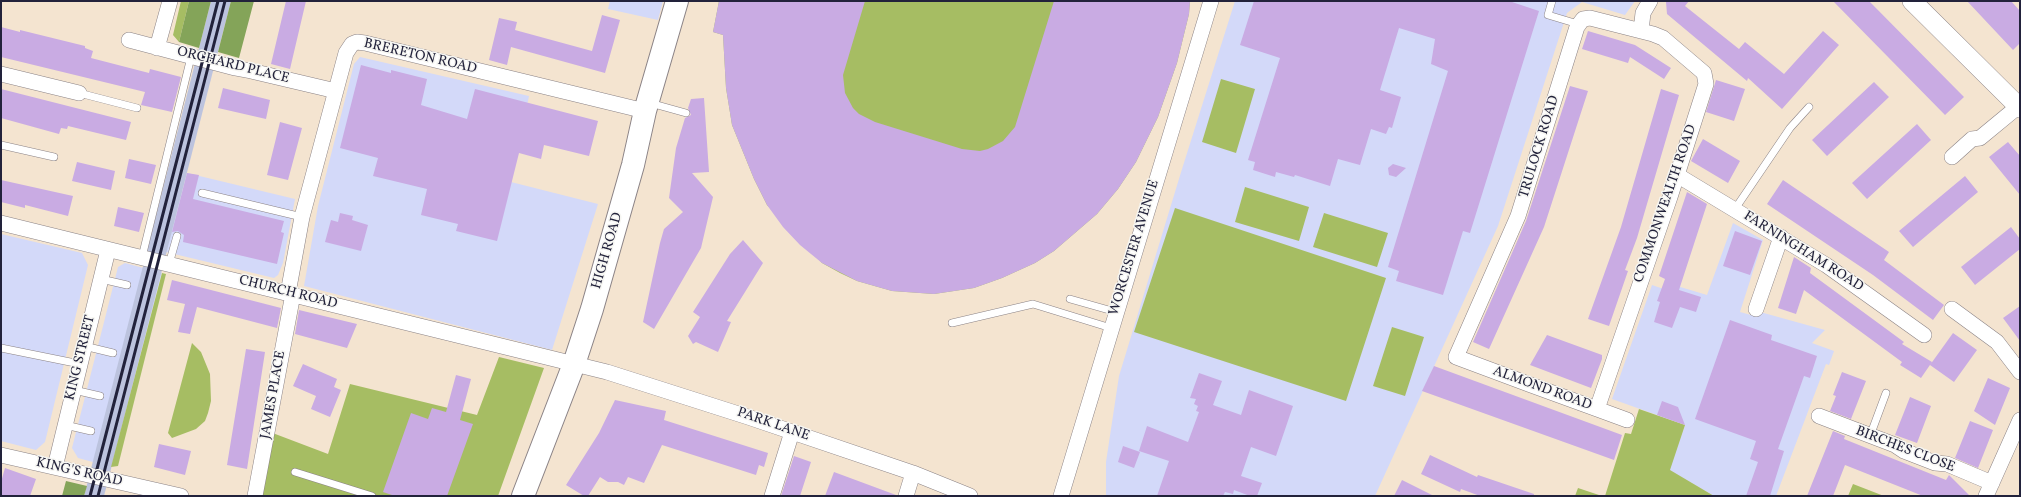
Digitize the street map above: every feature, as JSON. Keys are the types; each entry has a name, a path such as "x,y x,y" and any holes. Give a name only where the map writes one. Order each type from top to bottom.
{"main road":[{"name":"HIGH ROAD","path":"523,496 574,364 633,165 647,107 677,1"}],"street":[{"path":"157,48 170,1"},
{"name":"WORCESTER AVENUE","path":"1062,496 1111,328 1212,1"},
{"path":"1578,24 1584,19 1590,18 1641,31 1643,13 1650,1"},
{"path":"1912,1 2020,106 1980,138 1972,139 1952,157"},
{"name":"TRULOCK ROAD","path":"1456,357 1518,216 1578,24"},
{"name":"COMMONWEALTH ROAD","path":"1597,409 1705,89 1706,78 1704,73 1663,38 1641,31"},
{"name":"ORCHARD PLACE","path":"129,40 191,57 336,91"},
{"name":"BRERETON ROAD","path":"290,293 302,217 346,53 348,48 357,42 647,107"},
{"path":"1,74 79,93"},
{"name":"FARNINGHAM ROAD","path":"1677,175 1850,280 1924,335"},
{"name":"CHURCH ROAD","path":"1,224 290,293 574,364"},
{"path":"1756,309 1781,237"},
{"name":"KING STREET","path":"54,467 108,250"},
{"name":"JAMES PLACE","path":"255,496 290,293"},
{"path":"1952,310 1997,342 2020,372"},
{"name":"ALMOND ROAD","path":"1456,357 1628,420"},
{"name":"PARK LANE","path":"574,364 625,378 792,432 913,473 970,496"},
{"name":"BIRCHES CLOSE","path":"1819,416 1935,463 1947,464 1989,490"},
{"path":"1989,490 2020,420"},
{"path":"772,496 792,432"},
{"name":"KING'S ROAD","path":"1,455 181,496"},
{"path":"906,496 913,473"}],"lane":[{"path":"1552,1 1548,15 1578,24"},
{"path":"142,257 191,57"},
{"path":"79,93 137,108"},
{"path":"647,107 686,113"},
{"path":"1735,209 1790,128 1808,107"},
{"path":"1,145 54,157"},
{"path":"202,193 302,217"},
{"path":"169,264 177,236"},
{"path":"101,279 127,285"},
{"path":"1070,299 1116,312"},
{"path":"952,323 1033,304 1111,328"},
{"path":"84,346 113,353"},
{"path":"1,348 80,364"},
{"path":"74,390 100,396"},
{"path":"1870,436 1886,394"},
{"path":"65,425 91,431"},
{"path":"295,472 372,496"}],"shaded area":[{"path":"211,1 231,1 104,496 84,496"},
{"path":"610,1 663,1 658,20 608,9"},
{"path":"1235,1 1635,1 1625,15 1582,2 1567,13 1498,226 1375,496 1106,496 1106,462 1119,376"},
{"path":"360,57 529,96 511,182 598,204 552,350 304,286 318,206 354,64"},
{"path":"187,173 295,199 283,263 278,275 274,278 166,252"},
{"path":"1733,223 1763,240 1740,312 1751,315 1753,310 1825,330 1812,343 1834,351 1829,365 1826,364 1776,496 1714,496 1669,470 1685,425 1612,399 1652,285 1675,293 1677,286 1707,295"},
{"path":"1,234 82,253 88,265 45,442 36,450 1,441"},
{"path":"125,263 162,273 111,467 78,458 72,448 118,267"}],"green space":[{"path":"181,1 189,1 179,42 173,35"},
{"path":"189,1 211,1 199,48 179,42"},
{"path":"231,1 254,1 239,58 218,52"},
{"path":"719,1 1190,1 1189,14 1177,63 1158,117 1136,162 1118,189 1097,214 1054,251 1035,263 1002,278 974,288 934,294 892,291 857,281 840,273 822,263 767,205 754,179 732,125 726,88 723,35 713,32"},
{"path":"1221,79 1255,89 1236,153 1202,142"},
{"path":"1245,187 1309,207 1299,241 1235,222"},
{"path":"1175,208 1386,278 1346,401 1134,332"},
{"path":"1324,213 1388,233 1377,267 1313,247"},
{"path":"162,273 166,274 118,466 111,467"},
{"path":"1392,327 1424,337 1405,396 1373,386"},
{"path":"192,343 201,352 210,374 211,401 205,421 196,429 172,438 168,433"},
{"path":"499,357 544,368 498,496 258,496 270,432 328,454 350,384 477,415"},
{"path":"1639,409 1685,425 1670,470 1714,496 1605,496 1625,433 1631,434"},
{"path":"66,481 87,486 84,496 62,496"},
{"path":"1853,484 1884,496 1848,496"},
{"path":"1578,488 1602,496 1575,496"}],"building":[{"path":"286,1 306,1 290,69 271,64"},
{"path":"719,1 865,1 843,75 845,93 853,108 859,114 875,122 962,149 980,151 988,149 1003,141 1015,127 1054,1 1190,1 1189,14 1177,63 1158,117 1136,162 1118,189 1097,214 1054,251 1035,263 1002,278 974,288 934,294 892,291 857,281 822,263 800,245 783,227 767,205 754,179 732,125 726,88 723,35 713,32"},
{"path":"1254,1 1509,1 1539,11 1470,233 1463,231 1443,295 1396,281 1399,271 1388,267 1448,71 1431,64 1435,39 1399,28 1380,90 1401,97 1392,128 1389,127 1386,134 1371,129 1360,165 1338,159 1330,186 1295,175 1294,177 1276,172 1275,177 1253,170 1255,162 1248,160 1280,58 1240,45"},
{"path":"1689,1 1685,6 1739,49 1745,42 1784,74 1823,31 1839,45 1782,109 1748,78 1747,81 1667,14 1666,2"},
{"path":"1833,1 1869,1 1964,97 1945,115"},
{"path":"1967,1 2011,1 2020,11 2020,43 2013,50"},
{"path":"602,15 620,20 605,73 511,47 507,65 489,60 499,18 517,22 515,30 592,51"},
{"path":"1,27 20,32 20,30 85,46 85,48 93,51 91,58 149,73 150,69 181,77 172,112 141,105 145,92 1,57"},
{"path":"1588,31 1635,45 1671,68 1664,79 1630,57 1628,63 1582,49"},
{"path":"361,65 391,73 391,70 427,79 421,105 467,119 475,89 598,121 589,156 544,145 541,159 519,153 497,241 456,231 458,224 421,215 427,189 373,176 378,158 340,148"},
{"path":"1716,80 1745,89 1734,121 1706,112"},
{"path":"1874,82 1889,97 1827,156 1812,140"},
{"path":"1570,86 1588,91 1544,227 1489,349 1473,342 1526,221"},
{"path":"223,88 270,100 266,119 218,108"},
{"path":"1,89 131,122 126,140 68,126 67,129 61,128 59,134 1,118"},
{"path":"1661,89 1679,95 1637,238 1625,270 1628,271 1609,326 1588,319 1621,227"},
{"path":"704,98 709,172 692,173 713,197 701,248 654,329 643,322 660,243 664,229 683,212 669,198 676,148 685,118 691,115 688,108 691,99"},
{"path":"280,122 302,128 288,180 267,175"},
{"path":"1917,124 1931,140 1867,199 1852,183"},
{"path":"1703,139 1740,161 1728,183 1691,161"},
{"path":"2008,142 2020,156 2020,195 1989,157"},
{"path":"129,159 156,165 151,184 125,178"},
{"path":"77,162 115,171 111,190 72,181"},
{"path":"1393,164 1406,168 1396,177 1389,175 1388,168"},
{"path":"187,173 199,175 193,199 284,221 281,232 284,233 277,264 183,242 184,235 178,231 172,232"},
{"path":"1965,176 1978,192 1913,247 1899,231"},
{"path":"1,180 73,196 68,216 25,205 25,208 1,202"},
{"path":"1783,180 1889,252 1884,260 1944,305 1933,320 1873,275 1767,204"},
{"path":"1687,192 1707,204 1679,290 1701,297 1696,312 1680,307 1672,328 1654,322 1660,302 1657,301 1665,279 1659,276"},
{"path":"118,207 144,213 139,232 114,226"},
{"path":"340,213 353,216 352,220 368,225 361,251 325,242 331,220 338,222"},
{"path":"2011,227 2020,239 2020,249 1975,285 1961,267"},
{"path":"1735,231 1762,241 1750,275 1723,266"},
{"path":"743,240 763,263 727,321 731,322 718,352 696,342 693,344 688,336 700,317 693,312 730,254"},
{"path":"1794,257 1811,268 1810,273 1904,342 1902,344 1932,362 1921,378 1900,365 1902,362 1804,290 1796,314 1778,308"},
{"path":"172,280 281,308 277,328 197,307 190,334 178,332 185,304 167,300"},
{"path":"2020,306 2020,341 2003,318"},
{"path":"299,310 357,324 347,348 295,334"},
{"path":"1730,320 1772,335 1771,340 1817,356 1810,378 1804,376 1778,449 1784,451 1770,496 1746,496 1758,462 1750,459 1756,441 1695,419"},
{"path":"1953,333 1977,350 1954,382 1930,365"},
{"path":"1547,335 1602,355 1602,359 1591,388 1530,365"},
{"path":"246,349 265,352 247,469 227,465"},
{"path":"303,364 337,379 334,387 341,390 330,417 311,409 316,396 293,386"},
{"path":"1434,366 1622,435 1614,460 1422,391"},
{"path":"1842,372 1866,381 1851,419 1830,411 1836,396 1833,395"},
{"path":"1199,373 1222,381 1213,405 1241,415 1249,390 1293,406 1276,456 1251,447 1241,476 1262,483 1257,496 1250,496 1234,490 1233,494 1225,492 1223,496 1157,496 1169,461 1139,451 1147,426 1188,442 1199,412 1196,411 1198,406 1194,404 1196,399 1190,398"},
{"path":"456,375 471,379 460,420 473,424 447,496 395,496 383,492 411,413 428,419 432,408 446,412"},
{"path":"1988,378 2010,388 1995,425 1974,411"},
{"path":"1910,397 1931,406 1917,443 1895,435"},
{"path":"615,400 666,411 664,420 768,453 764,467 759,465 756,475 662,445 644,483 628,477 624,485 618,482 608,482 600,477 588,496 584,496 566,485 599,433"},
{"path":"1662,401 1678,407 1685,425 1657,415"},
{"path":"1970,421 1993,430 1978,468 1955,458"},
{"path":"1833,431 1845,436 1844,439 1946,480 1949,475 1970,496 1923,496 1845,465 1833,496 1807,496"},
{"path":"159,444 191,451 185,475 154,467"},
{"path":"1123,446 1140,452 1134,468 1118,462"},
{"path":"1430,455 1477,477 1478,475 1534,494 1534,496 1480,496 1461,489 1460,492 1421,474"},
{"path":"794,456 811,462 800,496 781,496"},
{"path":"5,468 36,479 30,496 1,496 1,482"},
{"path":"834,472 896,495 896,496 825,496"},
{"path":"1402,480 1434,496 1394,496"}],"railway":[{"path":"90,496 218,1"},
{"path":"98,496 225,1"}]}
